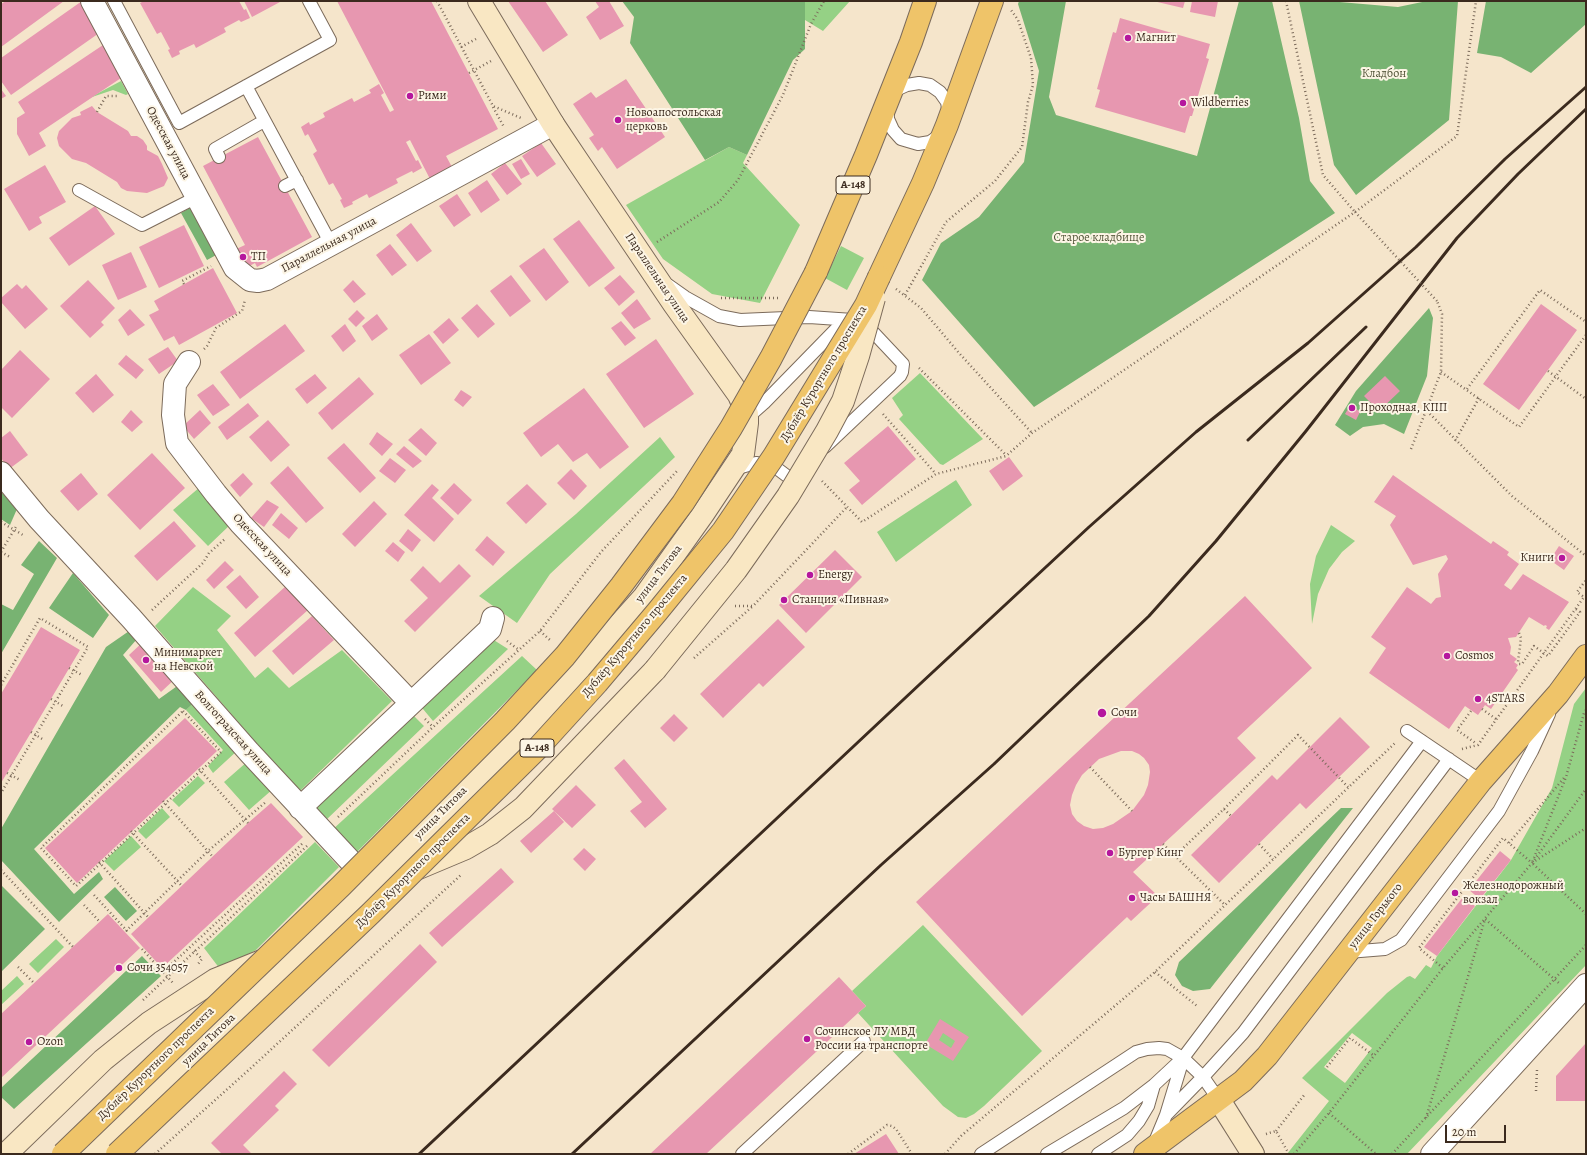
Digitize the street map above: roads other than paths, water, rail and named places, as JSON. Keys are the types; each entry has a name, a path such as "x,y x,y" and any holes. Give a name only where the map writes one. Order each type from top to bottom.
{"main road":[{"name":"Параллельная улица","path":"479,1 553,124 651,270 739,395 747,427"},
{"name":"Дублёр Курортного проспекта","path":"63,1154 341,886 478,749 565,656 621,586 683,503 732,428 803,298 816,272 866,155 887,98 911,42 925,1"},
{"name":"Дублёр Курортного проспекта","path":"117,1154 376,908 536,750 602,677 657,612 722,531 770,463 862,311 923,183 1000,3"},
{"name":"А-148","path":"368,886 466,848 490,834 523,808 655,670 736,570 788,496 827,431 842,401 858,356 879,277"},
{"name":"улица Титова","path":"90,1154 368,886 522,733 644,597 743,454 747,427"},
{"name":"улица Горького","path":"1149,1151 1220,1100 1243,1081 1267,1056 1481,781 1558,694 1586,656"},
{"name":"А-148","path":"6,1154 103,1060 149,1023 215,980 262,961"},
{"path":"1220,1100 1253,1154"}],"street":[{"name":"Одесская улица","path":"92,1 235,268 250,280"},
{"name":"Параллельная улица","path":"250,280 258,281 267,279 553,124"},
{"name":"Одесская улица","path":"188,362 175,384 173,415 177,443 241,524 411,703"},
{"name":"Волгоградская улица","path":"1,473 40,519 137,624 300,808 314,836 368,886"},
{"path":"300,808 490,629 493,618"},
{"path":"1432,1154 1580,991"}],"lane":[{"path":"114,1 179,123 330,40 309,1"},
{"name":"А-148","path":"919,83 930,85 940,92 947,102 949,114 947,125 940,135 930,142 918,144 906,141 896,134 890,124 887,98 896,90 907,84 919,83"},
{"path":"246,86 331,244"},
{"path":"219,157 215,149 264,121"},
{"path":"285,186 297,180"},
{"path":"79,190 142,225 197,197"},
{"path":"651,270 685,298 719,316 740,320 809,318 853,320 871,330 903,364 900,376 806,465 795,482 779,470 768,465 756,463 733,469"},
{"path":"747,427 764,403 845,320"},
{"path":"1348,952 1385,949 1401,940 1499,811 1532,751 1558,694"},
{"path":"1407,731 1481,781"},
{"path":"1047,1154 1124,1108 1154,1085 1183,1058 1422,741"},
{"path":"1166,1115 1243,1033 1449,759"},
{"path":"742,1154 864,1040"},
{"path":"981,1154 1141,1050 1159,1048 1174,1052 1183,1058 1203,1077 1220,1100"},
{"path":"1149,1151 1166,1115 1183,1058"},
{"path":"1098,1154 1127,1135 1148,1106 1154,1085"}],"railway":[{"path":"419,1154 1089,527 1196,432 1308,343 1416,247 1505,159 1586,87"},
{"path":"572,1154 881,865 994,764 1149,616 1216,541 1306,431 1457,238 1518,174 1586,109"},
{"path":"1248,440 1366,327"}],"place":[{"name":"Магнит","path":"1128,38"},
{"name":"Рими","path":"410,96"},
{"name":"Wildberries","path":"1183,103"},
{"name":"Новоапостольская церковь","path":"618,120"},
{"name":"ТП","path":"243,257"},
{"name":"Проходная, КПП","path":"1352,408"},
{"name":"Книги","path":"1562,558"},
{"name":"Energy","path":"810,575"},
{"name":"Станция «Пивная»","path":"784,600"},
{"name":"Cosmos","path":"1447,656"},
{"name":"Минимаркет на Невской","path":"146,660"},
{"name":"4STARS","path":"1478,699"},
{"name":"Сочи","path":"1102,713"},
{"name":"Бургер Кинг","path":"1110,853"},
{"name":"Железнодорожный вокзал","path":"1455,893"},
{"name":"Часы БАШНЯ","path":"1132,898"},
{"name":"Сочи 354057","path":"119,968"},
{"name":"Сочинское ЛУ МВД России на транспорте","path":"807,1039"},
{"name":"Ozon","path":"29,1042"}],"park label":[{"name":"Кладбон","path":"1384,74"},
{"name":"Старое кладбище","path":"1099,238"}]}
